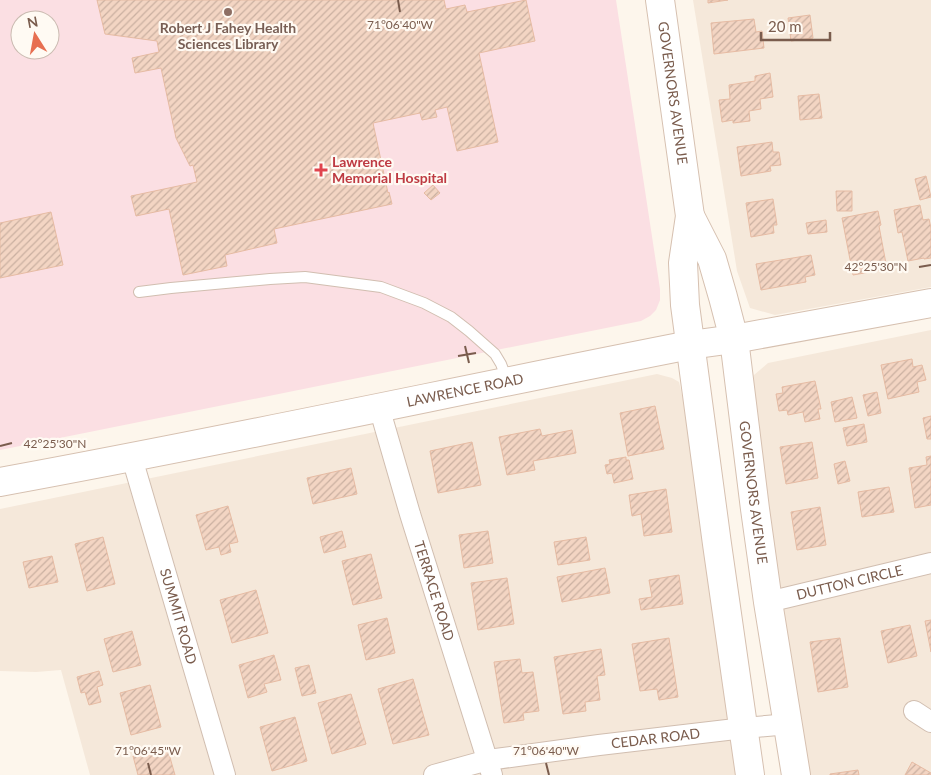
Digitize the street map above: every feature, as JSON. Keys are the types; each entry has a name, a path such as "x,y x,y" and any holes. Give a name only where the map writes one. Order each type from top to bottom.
{"street":[{"name":"GOVERNORS AVENUE","path":"660,0 690,216 683,263 685,305 750,775"},
{"name":"GOVERNORS AVENUE","path":"690,216 712,259 734,339 768,602 796,775"},
{"name":"LAWRENCE ROAD","path":"0,482 132,458 690,345 734,339 931,303"},
{"name":"TERRACE ROAD","path":"379,407 410,514 490,768"},
{"name":"SUMMIT ROAD","path":"132,458 225,775"},
{"name":"DUTTON CIRCLE","path":"768,602 931,563"},
{"path":"914,710 931,722"},
{"name":"CEDAR ROAD","path":"434,775 490,768 599,745 789,724"}],"lane":[{"path":"139,292 270,278 305,277 381,287 424,303 451,317 470,331 495,354 508,381"}],"shaded area":[{"name":"Lawrence Memorial Hospital","path":"0,0 616,0 660,289 660,300 656,310 641,321 0,450"},
{"path":"693,0 931,0 931,287 775,315 750,308 737,271"},
{"path":"931,330 931,775 802,775 748,403 754,375 768,363"},
{"path":"657,374 679,382 684,404 740,775 90,775 61,670 36,672 0,671 0,509"}],"building":[{"path":"97,0 444,0 446,9 465,5 467,12 526,0 535,41 479,53 498,142 457,151 447,107 435,110 437,117 422,120 420,113 373,123 392,204 274,229 277,243 225,255 227,266 183,275 169,209 136,216 131,196 197,182 193,165 190,166 176,138 161,68 135,73 132,58 159,52 157,41 105,34"},
{"path":"708,0 728,0 708,3"},
{"path":"810,15 813,38 791,41 788,18"},
{"path":"754,19 756,32 762,31 764,48 714,54 711,23"},
{"path":"770,73 773,97 760,99 761,109 749,111 750,121 733,123 733,120 722,122 719,100 730,99 729,85 755,81 755,76"},
{"path":"819,94 822,118 800,120 798,96"},
{"path":"772,142 773,152 779,152 781,165 770,166 771,171 741,176 737,147"},
{"path":"926,176 931,197 920,200 915,179"},
{"path":"433,185 440,193 431,200 424,193"},
{"path":"836,191 852,191 852,211 837,211"},
{"path":"773,199 777,225 773,225 774,233 751,237 746,203"},
{"path":"920,205 923,220 929,219 931,228 931,258 908,261 902,232 898,233 894,210"},
{"path":"878,211 887,269 853,275 842,218"},
{"path":"51,212 63,265 0,278 0,223"},
{"path":"826,220 827,232 808,234 806,223"},
{"path":"811,255 815,275 805,277 806,282 761,290 756,264"},
{"path":"912,359 913,367 922,365 926,380 917,382 919,392 888,399 881,365"},
{"path":"815,381 821,409 818,409 820,419 805,422 803,412 788,415 787,410 779,411 776,394 783,393 782,387"},
{"path":"877,392 881,413 868,416 863,395"},
{"path":"852,397 857,418 835,422 831,402"},
{"path":"655,406 664,449 628,456 620,413"},
{"path":"931,416 931,439 927,439 923,418"},
{"path":"864,424 867,442 847,446 843,428"},
{"path":"540,429 542,436 572,430 576,453 533,461 535,470 507,475 499,437"},
{"path":"472,442 481,485 438,493 430,451"},
{"path":"812,442 818,478 786,484 780,447"},
{"path":"931,456 931,505 915,508 909,468 927,465 926,457"},
{"path":"626,457 626,460 629,460 633,479 614,483 612,473 607,474 605,465 610,464 609,460"},
{"path":"845,461 850,481 838,484 834,464"},
{"path":"351,468 357,494 313,504 307,478"},
{"path":"889,487 894,512 862,517 858,492"},
{"path":"666,489 672,532 644,536 641,514 632,516 629,495"},
{"path":"228,506 238,542 229,544 231,552 221,555 219,547 206,550 196,515"},
{"path":"820,507 826,545 797,550 791,512"},
{"path":"342,531 346,547 324,553 320,537"},
{"path":"488,531 493,563 464,568 459,535"},
{"path":"103,537 115,584 87,591 75,544"},
{"path":"586,537 590,560 558,565 554,542"},
{"path":"371,554 382,598 353,605 342,561"},
{"path":"52,556 58,582 29,588 23,562"},
{"path":"605,568 610,593 562,602 557,577"},
{"path":"679,575 683,604 641,610 639,599 652,597 649,580"},
{"path":"507,578 514,624 478,630 471,583"},
{"path":"256,590 268,633 232,643 220,600"},
{"path":"387,618 395,653 366,660 358,625"},
{"path":"931,620 931,652 925,621"},
{"path":"910,625 917,656 888,663 881,631"},
{"path":"132,631 141,665 113,672 104,639"},
{"path":"669,638 678,697 659,700 657,689 640,691 632,644"},
{"path":"840,638 848,687 818,692 810,642"},
{"path":"601,649 605,675 597,676 600,700 585,702 586,711 563,714 554,657"},
{"path":"274,655 281,680 264,684 267,692 248,698 239,665"},
{"path":"520,659 522,673 533,672 539,711 523,713 524,720 504,723 494,662"},
{"path":"309,665 316,693 302,696 295,668"},
{"path":"99,671 103,685 97,687 101,702 89,705 85,692 81,693 77,677"},
{"path":"413,679 429,735 393,744 378,689"},
{"path":"150,685 161,727 131,735 120,693"},
{"path":"351,694 366,744 332,754 318,703"},
{"path":"295,717 307,761 272,771 260,727"},
{"path":"167,747 175,775 138,775 133,756"},
{"path":"912,762 931,773 931,775 905,775"},
{"path":"858,770 859,775 830,775 830,774"}],"place":[{"name":"Robert J Fahey Health Sciences Library","path":"228,12"},
{"name":"Lawrence Memorial Hospital","path":"321,170"}]}
